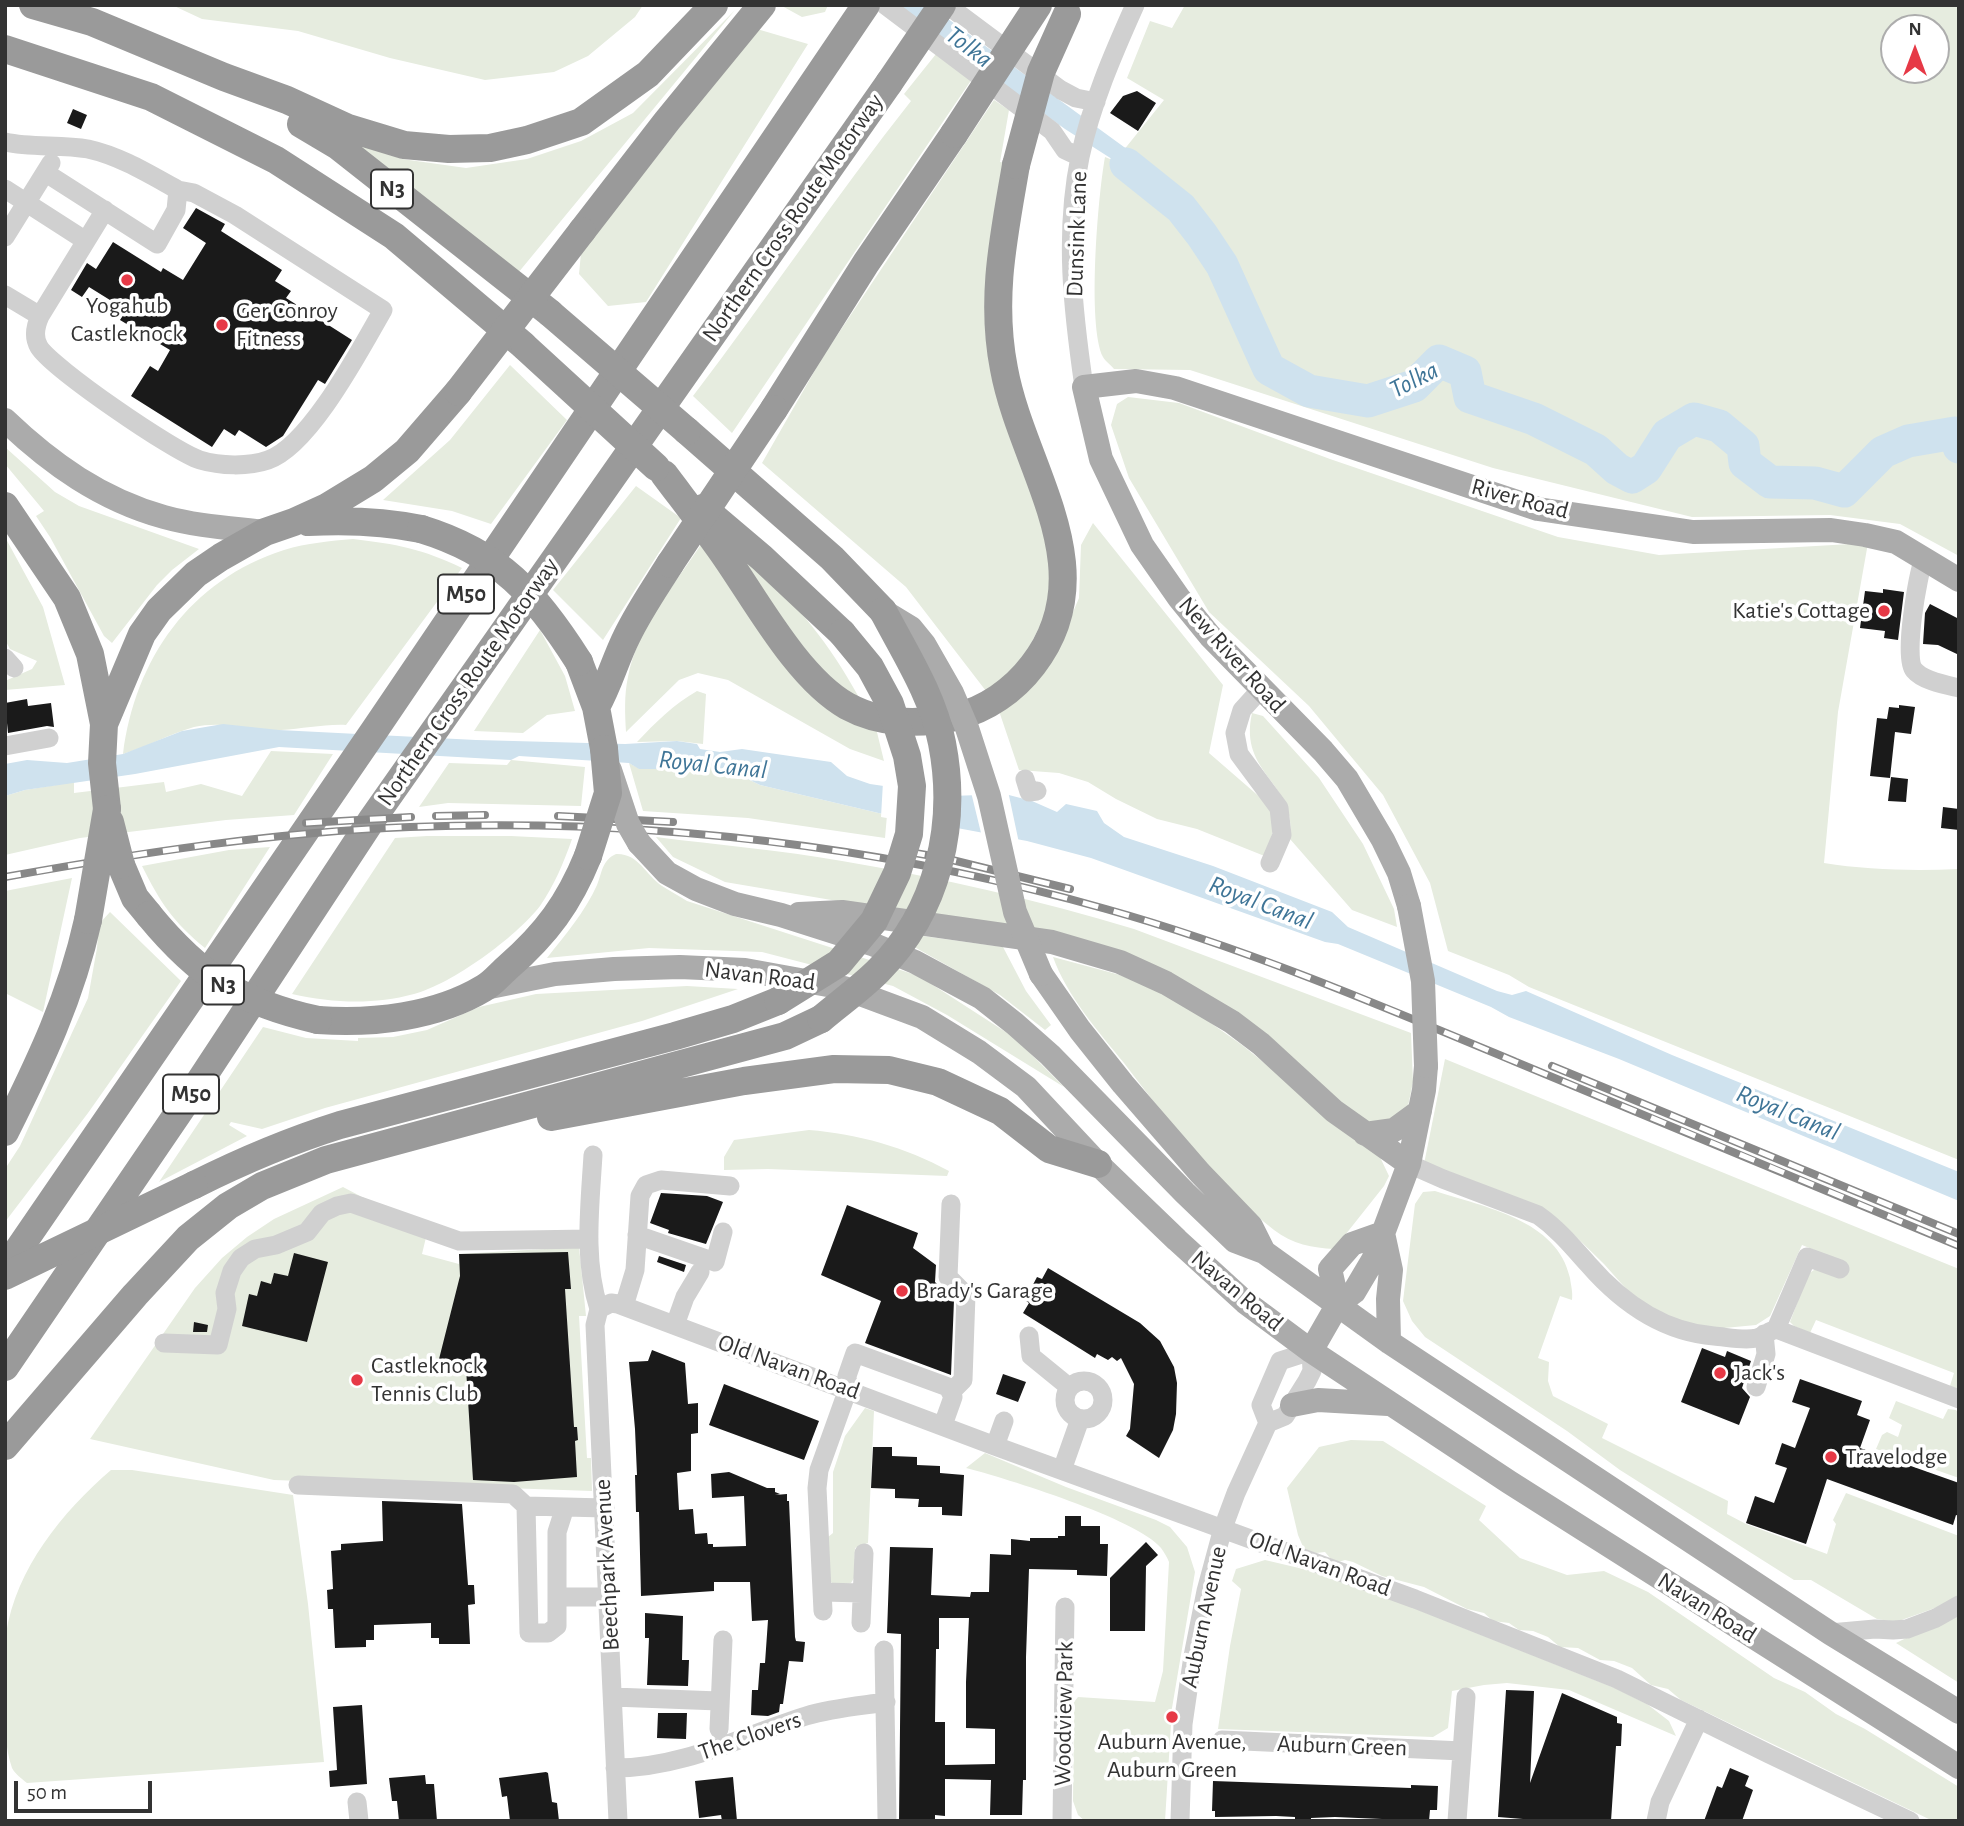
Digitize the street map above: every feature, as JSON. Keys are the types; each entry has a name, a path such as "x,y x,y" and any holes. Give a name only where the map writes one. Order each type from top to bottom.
{"highway":[{"name":"N3","path":"33,5 92,22 224,77 338,146 551,314 859,584 883,611"},
{"path":"224,77 287,100 348,128 404,145 449,149 490,148 527,140 581,122 649,74 714,5"},
{"path":"294,522 327,507 373,479 407,451 458,392 667,121 762,5"},
{"name":"Northern Cross Route Motorway","path":"5,1269 866,5"},
{"name":"Northern Cross Route Motorway","path":"5,1367 200,1081 373,818 944,5"},
{"path":"597,714 628,633 670,564 1038,5"},
{"path":"660,471 727,560 774,629 816,682 846,705 871,716 906,723 937,721 964,715 994,701 1019,683 1046,649 1059,613 1063,570 1059,534 1016,417 1004,370 997,320 1000,257 1016,164 1041,72 1069,10"},
{"path":"5,49 151,97 276,160 394,236 525,347 842,633 870,667 890,704 903,743 912,786 909,834 897,873 874,921 839,963 778,1001 733,1019 675,1036 328,1128 244,1160 5,1276"},
{"name":"N3","path":"5,506 68,598 90,654 103,737 103,784 107,809 121,865 135,898 173,944 204,972 262,1005 318,1020 354,1023 383,1020 444,1006 485,988 529,948 563,908 588,856 608,793 597,714 579,662 553,620 511,575 477,552 445,536 387,522 294,522 265,533 196,573 159,610 142,634 103,737"},
{"path":"5,1446 160,1266 188,1238 228,1206 262,1186 326,1160 785,1036 821,1019 879,971 906,937 928,901 946,843 948,801 942,742 921,682 883,611"},
{"path":"5,1132 45,1053 63,1008 88,920 107,809"},
{"path":"458,1125 544,1118 744,1081 834,1069 889,1070 938,1082 1000,1111 1049,1149 1098,1164"}],"main road":[{"name":"River Road","path":"1084,387 1136,381 1175,388 1538,509 1693,531 1831,530 1896,542 1959,580"},
{"name":"New River Road","path":"1084,387 1101,459 1142,544 1179,598 1210,636 1323,751 1346,779 1383,840 1399,873 1409,906 1423,981 1426,1066 1420,1111"},
{"path":"5,420 56,464 96,490 126,505 166,518 265,533"},
{"path":"883,611 911,628 924,644 952,693 967,728 989,796 1015,912 1041,974 1080,1030 1123,1084 1200,1173 1251,1226 1264,1252"},
{"name":"Navan Road","path":"604,750 628,824 650,858 667,873 696,889 735,904 781,915 904,957 982,998 1051,1055 1235,1241 1264,1252 1389,1342 1829,1633 1959,1712"},
{"path":"781,915 842,912 1052,942 1120,962 1166,983 1232,1022 1261,1044 1334,1111 1409,1164"},
{"name":"Navan Road","path":"485,988 555,974 614,969 680,967 745,970 844,988 922,1017 979,1052 1026,1087 1098,1164 1245,1302 1311,1351 1389,1404 1959,1767"},
{"path":"1365,1134 1394,1130 1420,1111"},
{"path":"1311,1351 1338,1304 1354,1292 1373,1260 1409,1164 1420,1111"},
{"path":"1383,1234 1391,1270 1388,1299 1389,1342"},
{"path":"1292,1405 1318,1400 1389,1404"}],"street":[{"path":"885,5 1052,131 1065,150 1082,152"},
{"path":"944,5 1061,90 1095,105"},
{"name":"Dunsink Lane","path":"1084,387 1075,330 1071,253 1073,204 1082,152 1095,105 1135,5"},
{"path":"5,142 85,148 129,163 178,190 194,193 235,215 383,310 330,401 286,449 269,460 247,464 220,464 198,460 179,451 90,390 43,353 35,334 40,316 105,210"},
{"path":"5,237 61,147"},
{"path":"46,173 157,244 176,210 178,190"},
{"path":"5,189 86,241"},
{"path":"5,295 40,316"},
{"path":"1924,558 1909,646 1911,664 1915,672 1941,684 1959,688"},
{"path":"1261,689 1242,710 1235,733 1239,754 1279,807 1282,835 1270,863"},
{"path":"5,746 49,738"},
{"name":"Beechpark Avenue","path":"593,1155 589,1239 591,1284 599,1309 595,1325 618,1821"},
{"path":"1409,1164 1538,1215 1551,1224 1589,1266 1626,1300 1662,1324 1697,1335 1756,1338 1770,1331 1953,1396"},
{"path":"624,1306 634,1280 640,1196 646,1185 662,1180 730,1186"},
{"path":"164,1343 218,1345 227,1309 225,1293 232,1270 241,1258 255,1249 276,1245 307,1232 322,1213 337,1206 351,1203 459,1241 589,1239"},
{"path":"951,1204 948,1277 966,1295 963,1380 951,1391"},
{"path":"637,1235 715,1262 723,1232"},
{"path":"1756,1387 1770,1331 1807,1257 1840,1269"},
{"path":"676,1325 685,1297 700,1272"},
{"name":"Old Navan Road","path":"599,1309 611,1303 624,1306 995,1446 1415,1599 1618,1679 1910,1821"},
{"path":"1029,1336 1031,1356 1069,1387"},
{"name":"Auburn Avenue","path":"1180,1821 1186,1698 1208,1583 1223,1528 1268,1423 1285,1416 1312,1371 1311,1351 1280,1361 1261,1405 1268,1423"},
{"path":"862,1593 823,1602 817,1488 819,1470 848,1389 848,1376 855,1353 943,1385 951,1391 953,1397 943,1426"},
{"path":"1086,1380 1097,1386 1103,1397 1101,1409 1092,1418 1080,1419 1074,1416 1065,1406 1069,1387 1086,1380"},
{"path":"1062,1470 1080,1419"},
{"path":"995,1446 1004,1420"},
{"path":"298,1485 513,1494 527,1506 605,1508"},
{"path":"527,1506 529,1633 548,1633 557,1626 557,1532 565,1507"},
{"path":"861,1623 864,1553"},
{"path":"557,1597 609,1597"},
{"path":"1829,1633 1908,1629 1959,1605"},
{"name":"Woodview Park","path":"1062,1821 1065,1607"},
{"path":"719,1729 723,1640"},
{"path":"884,1650 887,1818"},
{"path":"1457,1821 1466,1697"},
{"path":"613,1698 719,1702"},
{"name":"The Clovers","path":"615,1768 643,1768 676,1762 807,1716 886,1702"},
{"path":"1656,1821 1660,1802 1699,1719"},
{"name":"Auburn Green","path":"1222,1740 1462,1751"}],"shaded area":[{"path":"172,5 643,5 635,17 588,56 554,72 485,80 390,58 298,31 202,19"},
{"path":"828,5 825,12 802,17 782,6"},
{"path":"1185,5 1959,5 1959,556 1900,524 1830,515 1692,517 1493,468 1190,370 1114,369 1103,357 1098,341 1095,259 1099,200 1105,157 1115,161 1164,100 1127,78 1150,21 1172,28"},
{"path":"735,10 518,273 352,140 402,159 466,168 527,159 581,141 633,113"},
{"path":"757,29 808,44 646,302 608,306 579,274 581,253"},
{"path":"936,54 972,79 732,433 693,396 911,101 904,94"},
{"path":"994,100 1009,110 1000,162 1009,164 990,259 1045,518 1053,602 1015,673 986,691 906,587 762,463 822,358"},
{"path":"510,365 567,420 491,524 452,511 383,500 450,440"},
{"path":"1128,397 1179,403 1330,459 1558,537 1659,555 1868,543 1838,712 1824,863 1891,869 1959,869 1959,1160 1529,987 1509,975 1448,951 1430,883 1383,795 1309,706 1209,612 1129,478 1111,425 1117,404"},
{"path":"5,447 55,492 79,506 199,549 157,585 112,643 104,636 36,516 44,511 5,464"},
{"path":"636,486 681,518 603,640 553,590"},
{"path":"1093,523 1223,685 1209,753 1277,812 1267,857 1197,829 1157,819 1088,782 1059,773 1019,770 999,711 1023,692 1052,661 1079,598 1081,545"},
{"path":"717,534 770,581 807,620 836,659 862,703 826,678"},
{"path":"5,537 43,607 65,685 5,690 5,681 32,669 37,661 10,649 5,640"},
{"path":"353,539 409,548 462,568 346,725 281,730 205,725 123,754 140,686 154,656 173,628 195,603 221,581 251,563 284,550"},
{"path":"702,543 875,724 884,761 850,749 728,680 698,673 679,680 626,732 627,684 640,641 658,607"},
{"path":"540,630 565,676 575,711 547,715 523,733 474,731"},
{"path":"697,691 706,694 703,744 677,741 637,742 673,708"},
{"path":"1252,713 1263,716 1319,778 1363,844 1394,909 1397,927 1352,910 1290,839 1290,820 1285,804 1253,751 1250,734"},
{"path":"271,751 333,754 294,815 226,820 80,838 5,855 5,796 74,782 74,793 164,782 166,792 201,784 242,796"},
{"path":"511,760 585,767 581,806 448,803 419,807 449,763 507,765"},
{"path":"629,763 640,769 675,769 699,763 729,770 760,785 887,815 885,838 748,818 643,811"},
{"path":"427,836 572,839 562,865 540,906 500,945 446,980 414,994 383,1000 338,1001 292,994 395,838"},
{"path":"656,837 796,854 952,882 1134,929 1411,1033 1413,1082 1407,1111 1387,1121 1364,1121 1201,991 861,905 725,882 673,857"},
{"path":"270,847 205,948 168,911 142,866 229,850"},
{"path":"616,854 630,857 662,886 687,901 919,976 1015,1038 1064,1087 947,1015 893,986 762,952 649,948 547,958 587,905 605,863"},
{"path":"72,878 43,1012 5,993 5,891"},
{"path":"110,912 181,981 88,1113 5,1222 5,1169 20,1146 88,998 99,924"},
{"path":"916,935 1003,947 1026,991 1051,1025 1045,1030 1000,995 909,944"},
{"path":"1053,957 1120,975 1164,994 1198,1014 1242,1045 1379,1155 1389,1176 1334,1249 1318,1248 1288,1239 1234,1194 1176,1129 1094,1026 1066,986"},
{"path":"687,986 738,989 642,1021 325,1108 262,1129 231,1122 229,1125 247,1136 159,1182 263,1027 306,1038 358,1041 358,1038 393,1037 427,1030 479,1007 536,994"},
{"path":"1445,1059 1959,1269 1959,1393 1949,1389 1954,1373 1816,1320 1810,1333 1794,1326 1790,1322 1808,1274 1844,1262 1802,1245 1770,1316 1756,1325 1703,1330 1644,1309 1604,1264 1560,1221 1424,1164"},
{"path":"809,1130 881,1143 949,1171 947,1176 768,1169 724,1170 724,1157 734,1140"},
{"name":"Castleknock Tennis Club","path":"343,1187 429,1225 422,1254 459,1264 459,1254 579,1247 586,1316 579,1316 587,1458 591,1458 592,1491 274,1480 90,1439 195,1288 222,1258 274,1219"},
{"path":"1435,1191 1516,1219 1551,1242 1563,1258 1570,1278 1572,1300 1560,1296 1538,1358 1549,1362 1548,1381 1553,1396 1608,1424 1602,1438 1728,1501 1727,1514 1746,1524 1827,1554 1836,1524 1833,1520 1846,1493 1959,1536 1959,1596 1949,1603 1896,1622 1877,1619 1811,1580 1794,1580 1620,1470 1567,1431 1425,1337 1412,1321 1403,1301 1415,1204 1423,1192"},
{"path":"1896,1401 1943,1419 1948,1409 1956,1410 1959,1414 1959,1478 1876,1449 1882,1435 1887,1432 1898,1437 1902,1425 1889,1418"},
{"path":"865,1408 874,1411 868,1543 855,1548 854,1578 851,1583 833,1585 830,1580 828,1537 833,1533 833,1472 845,1436"},
{"path":"1351,1440 1383,1441 1486,1506 1479,1520 1520,1558 1567,1575 1604,1571 1648,1592 1774,1678 1805,1692 1836,1714 1959,1787 1959,1821 1933,1821 1681,1700 1668,1689 1651,1685 1632,1668 1614,1661 1600,1660 1578,1648 1560,1647 1548,1637 1533,1631 1519,1630 1509,1623 1493,1621 1484,1613 1467,1609 1424,1587 1382,1576 1353,1562 1338,1562 1325,1552 1316,1553 1304,1549 1287,1488 1319,1447"},
{"path":"985,1453 1066,1487 1156,1520 1170,1527 1187,1547 1195,1572 1172,1708 1165,1821 1085,1821 1078,1815 1073,1801 1074,1702 1078,1697 1155,1702 1163,1671 1169,1562 1161,1548 1126,1525 1070,1501 966,1468"},
{"path":"111,1470 132,1470 293,1495 308,1604 324,1762 27,1783 13,1770 6,1736 4,1669 5,1642 11,1610 44,1543 75,1504"},
{"path":"1265,1560 1333,1576 1615,1688 1647,1704 1669,1721 1676,1736 1569,1690 1507,1683 1452,1691 1448,1728 1433,1737 1218,1729 1241,1589 1232,1581 1236,1569"},
{"path":"1959,1612 1959,1683 1896,1643"}],"water":[{"path":"894,5 929,5 1124,147 1166,185 1154,195 1115,161 1065,129"},
{"name":"Royal Canal","path":"223,724 279,730 476,740 625,744 677,741 720,752 742,749 831,762 847,776 870,784 952,796 1005,794 1032,801 1057,812 1066,804 1097,811 1104,823 1124,837 1213,866 1332,912 1348,927 1497,991 1512,995 1526,991 1672,1055 1959,1172 1959,1201 1338,944 1325,942 1091,858 1027,841 887,815 760,785 729,770 699,763 675,769 639,769 629,763 519,756 511,760 279,747 135,774 25,790 5,796 5,764 27,760 67,763 123,754 182,731"}],"pier":[{"path":"883,782 952,793 949,829 881,817"},
{"path":"1008,791 1019,843 982,837 971,792"}],"building":[{"path":"1137,91 1156,103 1138,131 1110,113 1123,96"},
{"path":"73,109 87,115 81,129 67,123"},
{"name":"Ger Conroy Fitness","path":"196,208 225,224 221,231 282,270 275,281 291,291 286,298 352,340 325,384 318,380 283,436 266,447 239,430 235,436 224,429 212,447 131,396 150,366 158,371 170,350 120,320 126,310 89,287 82,297 71,290 87,263 96,269 113,242 161,272 163,268 183,280 206,243 183,228"},
{"name":"Katie's Cottage","path":"1883,589 1904,592 1898,640 1884,638 1885,631 1860,628 1865,591 1883,593"},
{"path":"1930,604 1959,619 1959,655 1938,645 1923,644 1925,613"},
{"path":"27,699 28,706 51,703 54,727 8,733 5,703"},
{"path":"1899,705 1915,707 1911,734 1895,732 1890,778 1870,776 1877,718 1887,719 1889,707 1899,708"},
{"path":"1891,777 1908,779 1906,802 1888,801"},
{"path":"1943,807 1959,809 1959,830 1941,828"},
{"path":"661,1193 707,1196 723,1202 706,1244 668,1233 669,1230 650,1223"},
{"name":"Brady's Garage","path":"847,1205 918,1233 913,1248 936,1265 935,1282 954,1300 951,1375 865,1343 881,1301 821,1275"},
{"path":"568,1252 571,1289 565,1289 574,1427 577,1427 578,1440 575,1441 577,1477 514,1482 473,1480 466,1368 437,1367 460,1276 459,1254"},
{"path":"294,1253 328,1262 307,1342 242,1326 249,1294 257,1296 261,1281 271,1284 274,1273 288,1276"},
{"path":"659,1256 686,1265 684,1272 657,1262"},
{"path":"1048,1268 1140,1323 1160,1341 1174,1367 1177,1383 1173,1430 1159,1458 1126,1436 1130,1429 1134,1384 1121,1358 1117,1361 1112,1357 1108,1360 1097,1354 1095,1358 1023,1313 1029,1303 1025,1300 1037,1277 1042,1279"},
{"path":"194,1322 208,1325 207,1332 193,1332"},
{"name":"Jack's","path":"1702,1348 1725,1357 1727,1351 1751,1361 1742,1388 1750,1397 1739,1425 1681,1402"},
{"path":"652,1350 685,1363 688,1404 698,1403 698,1433 691,1434 691,1471 677,1473 679,1510 693,1509 695,1534 707,1533 708,1544 713,1544 713,1547 746,1546 744,1496 712,1498 711,1474 729,1472 767,1488 775,1488 775,1492 780,1494 775,1495 787,1494 795,1637 796,1641 805,1642 803,1662 789,1661 783,1704 780,1704 779,1712 768,1716 751,1715 752,1690 758,1690 760,1663 765,1663 768,1620 752,1621 750,1582 714,1582 714,1591 641,1596 635,1429 629,1362 648,1361"},
{"path":"1003,1374 1026,1382 1018,1402 996,1394"},
{"name":"Travelodge","path":"1800,1379 1862,1401 1857,1415 1870,1420 1860,1448 1959,1483 1959,1516 1956,1515 1953,1525 1827,1479 1806,1544 1746,1523 1755,1496 1774,1503 1787,1468 1775,1464 1782,1443 1795,1448 1810,1408 1792,1402"},
{"path":"724,1384 819,1421 804,1460 709,1425"},
{"path":"873,1447 892,1447 892,1456 917,1457 917,1465 940,1466 940,1473 964,1475 962,1516 942,1515 942,1507 918,1507 919,1499 895,1498 895,1489 871,1488"},
{"path":"382,1501 462,1504 468,1585 474,1585 475,1604 468,1605 470,1644 439,1644 439,1638 431,1638 431,1623 374,1625 374,1640 366,1640 366,1647 335,1648 333,1609 328,1609 327,1590 333,1589 331,1551 341,1550 341,1544 383,1541"},
{"path":"1065,1516 1081,1516 1081,1526 1100,1526 1100,1544 1108,1544 1107,1576 1077,1575 1077,1570 1029,1569 1026,1780 1023,1780 1022,1815 990,1815 991,1780 945,1779 945,1816 935,1815 935,1821 899,1821 901,1634 887,1633 890,1547 933,1548 931,1595 970,1597 971,1592 989,1592 990,1554 1011,1555 1011,1539 1030,1541 1030,1538 1065,1536","holes":["939,1618 969,1618 966,1728 995,1729 995,1764 945,1765 945,1722 935,1722"]},
{"path":"1146,1542 1158,1555 1146,1566 1145,1631 1110,1631 1110,1578"},
{"path":"645,1613 683,1616 682,1660 689,1660 688,1686 647,1685 649,1638 645,1638"},
{"path":"1506,1690 1534,1691 1530,1783 1562,1693 1617,1717 1617,1723 1622,1724 1621,1746 1616,1746 1611,1821 1548,1821 1498,1817"},
{"path":"362,1705 367,1784 330,1787 329,1771 337,1770 333,1707"},
{"path":"658,1713 687,1713 686,1739 657,1738"},
{"path":"1730,1768 1749,1776 1745,1786 1753,1790 1742,1821 1704,1821 1717,1786 1722,1788"},
{"path":"546,1772 552,1802 557,1803 559,1821 510,1821 507,1796 502,1797 499,1778"},
{"path":"425,1775 426,1784 434,1784 437,1821 399,1821 397,1801 392,1801 389,1778"},
{"path":"733,1777 737,1821 722,1821 721,1815 699,1818 695,1781"},
{"path":"1213,1781 1411,1788 1411,1785 1438,1786 1437,1810 1430,1810 1429,1821 1335,1817 1295,1821 1295,1817 1276,1816 1215,1817 1215,1811 1212,1811"}],"waterway":[{"name":"Tolka","path":"1126,164 1181,208 1202,235 1222,265 1269,369 1309,391 1368,401 1414,386 1439,361 1465,372 1470,397 1534,419 1596,450 1617,469 1632,477 1646,468 1667,435 1694,419 1719,426 1743,446 1745,463 1770,482 1815,483 1844,491 1883,452 1908,441 1955,433 1959,447"}],"railway":[{"path":"436,816 485,815"},
{"path":"558,816 673,822"},
{"path":"306,823 411,817"},
{"path":"5,877 156,852 257,839 410,827 498,825 673,832 761,841 935,868 1106,909 1262,960 1415,1020 1959,1246"},
{"path":"909,852 1070,889"},
{"path":"1552,1066 1959,1234"}],"place":[{"name":"Yogahub Castleknock","path":"127,280"},
{"name":"Ger Conroy Fitness","path":"222,325"},
{"name":"Katie's Cottage","path":"1884,611"},
{"name":"Brady's Garage","path":"902,1291"},
{"name":"Jack's","path":"1720,1373"},
{"name":"Castleknock Tennis Club","path":"357,1380"},
{"name":"Travelodge","path":"1831,1457"},
{"name":"Auburn Avenue, Auburn Green","path":"1172,1717"}]}
